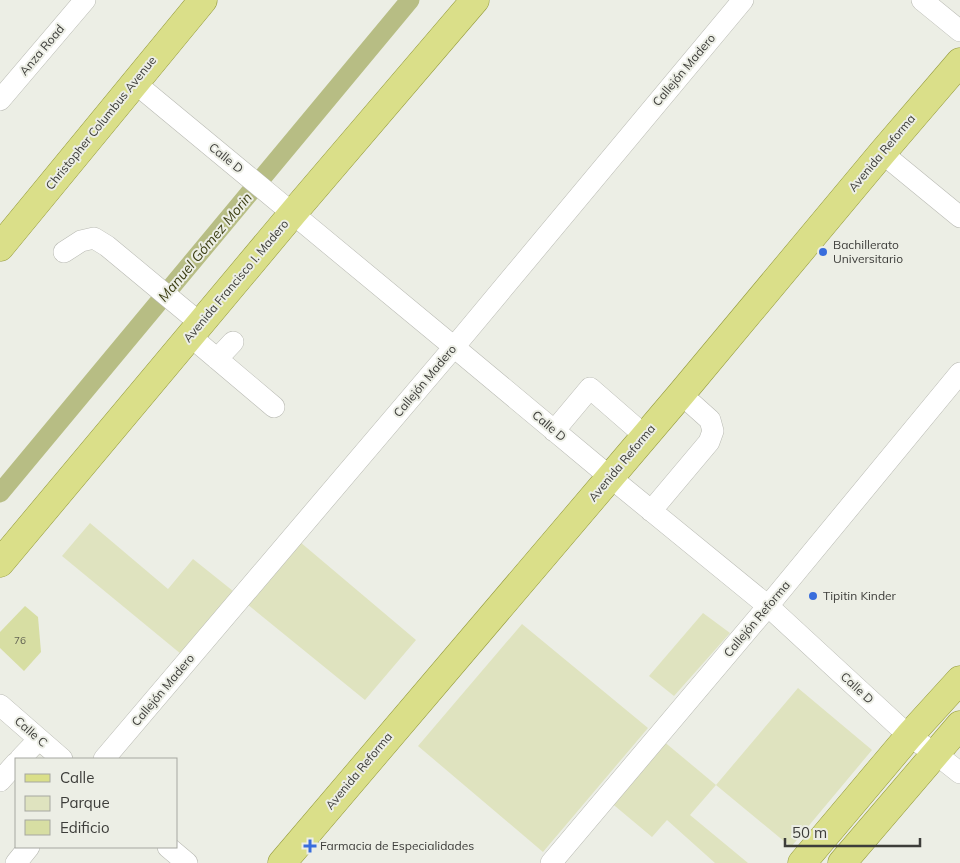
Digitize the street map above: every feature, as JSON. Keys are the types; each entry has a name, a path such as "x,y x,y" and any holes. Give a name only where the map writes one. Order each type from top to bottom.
{"main road":[{"name":"Christopher Columbus Avenue","path":"0,247 204,0"},
{"name":"Avenida Francisco I. Madero","path":"0,563 293,213 475,0"},
{"name":"Avenida Reforma","path":"282,863 644,435 681,394 882,152 960,62"},
{"path":"802,863 909,736 960,680"},
{"path":"842,863 960,725"}],"street":[{"name":"Anza Road","path":"0,100 85,0"},
{"name":"Callejón Madero","path":"105,758 454,346 743,0"},
{"path":"922,0 960,31"},
{"name":"Calle D","path":"135,82 768,606 909,736 960,773"},
{"path":"882,152 960,217"},
{"path":"64,252 81,241 94,238 107,246 196,330 217,359 274,406"},
{"path":"217,359 233,342"},
{"name":"Callejón Reforma","path":"551,863 768,606 960,373"},
{"path":"554,430 590,388 644,435"},
{"path":"651,511 709,442 714,431 710,420 681,394"},
{"name":"Calle C","path":"2,710 61,758"},
{"path":"21,758 38,739"},
{"path":"0,781 15,764"},
{"path":"16,863 28,848"},
{"path":"169,848 187,863"}],"green space":[{"path":"90,523 168,589 193,559 233,591 181,654 62,556"},
{"path":"300,542 416,640 365,700 247,604"},
{"path":"703,613 730,633 674,696 649,676"},
{"path":"522,624 648,728 543,852 418,746"},
{"path":"798,688 872,750 791,847 716,785"},
{"path":"662,740 716,785 690,815 748,863 715,863 667,820 652,837 609,801"}],"building":[{"path":"25,606 38,617 41,652 24,671 0,648 0,632"}],"waterway":[{"name":"Manuel Gómez Morin","path":"0,493 410,0"}],"place":[{"name":"Bachillerato Universitario","path":"823,252"},
{"name":"Tipitin Kinder","path":"813,596"},
{"name":"Farmacia de Especialidades","path":"310,846"}]}
